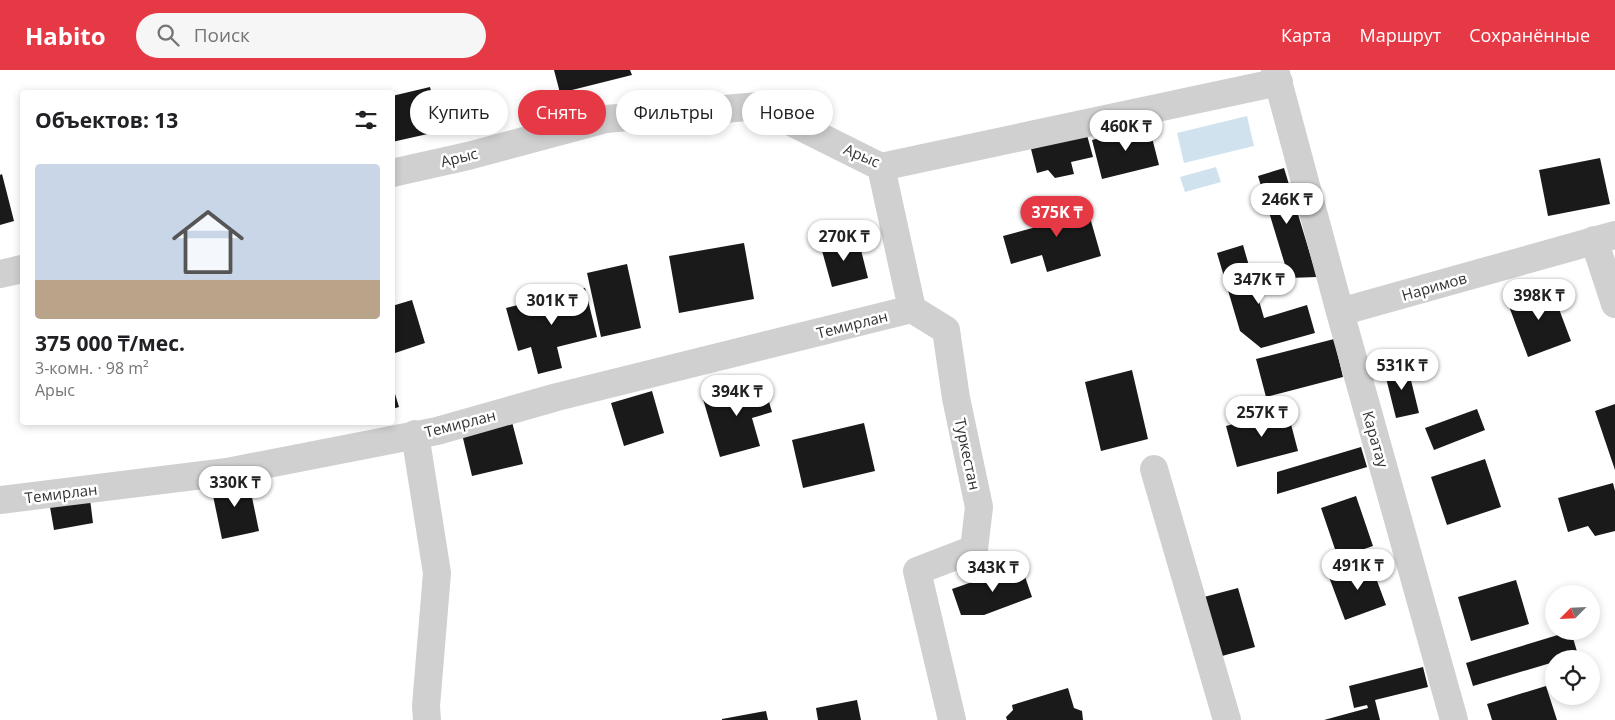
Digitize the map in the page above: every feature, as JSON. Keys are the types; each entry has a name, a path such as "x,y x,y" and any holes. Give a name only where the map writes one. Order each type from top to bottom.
{"street":[{"name":"Арыс","path":"395,172 468,156 606,118 759,106 881,167 1277,76"},
{"name":"Каратау","path":"1277,76 1340,312 1454,720"},
{"path":"881,167 912,309"},
{"path":"1604,237 1615,304"},
{"name":"Наримов","path":"1340,312 1604,237"},
{"path":"0,274 20,269"},
{"name":"Темирлан","path":"0,500 227,472 437,431 557,396 912,309"},
{"name":"Туркестан","path":"912,309 946,330 956,398 979,507 974,549 916,571 952,720"},
{"path":"415,434 437,573 426,706 427,720"},
{"path":"1154,469 1227,720"}],"water":[{"path":"1247,116 1254,146 1184,163 1177,133"},
{"path":"1216,167 1221,182 1185,192 1180,177"}],"building":[{"path":"554,70 630,70 632,75 572,90 559,90"},
{"path":"430,87 431,90 417,90"},
{"path":"410,92 410,135 423,135 395,141 395,95"},
{"path":"1149,126 1159,165 1102,179 1092,140"},
{"path":"1087,135 1093,157 1071,162 1074,174 1055,178 1048,170 1037,173 1031,149"},
{"path":"1600,158 1610,204 1548,216 1539,170"},
{"path":"1284,168 1317,277 1289,278 1258,176"},
{"path":"2,174 14,221 0,225 0,175"},
{"path":"1085,200 1101,256 1047,272 1042,255 1011,264 1003,236 1036,227 1052,213 1052,201"},
{"path":"851,234 856,251 861,250 868,278 832,287 821,247 836,243 835,238"},
{"path":"744,243 754,299 679,313 669,256"},
{"path":"1243,245 1264,318 1307,305 1315,333 1261,348 1240,331 1217,253"},
{"path":"627,264 641,328 601,337 587,273"},
{"path":"1550,285 1571,341 1528,357 1507,301"},
{"path":"585,288 597,337 557,347 562,368 538,374 531,347 518,351 506,308"},
{"path":"412,300 425,343 395,353 395,305"},
{"path":"1334,339 1343,377 1266,397 1256,359"},
{"path":"1407,364 1419,413 1396,418 1384,370"},
{"path":"1132,370 1148,439 1101,451 1085,382"},
{"path":"763,381 772,412 752,418 760,446 720,457 703,399"},
{"path":"652,391 664,433 624,446 611,403"},
{"path":"395,394 399,407 395,408"},
{"path":"1615,404 1615,470 1595,411"},
{"path":"1287,409 1298,451 1237,467 1226,426"},
{"path":"1477,409 1485,430 1434,450 1425,428"},
{"path":"512,422 523,464 472,476 462,434"},
{"path":"864,423 875,471 803,488 792,440"},
{"path":"1361,447 1367,467 1277,494 1277,472"},
{"path":"1485,459 1501,507 1447,525 1431,477"},
{"path":"248,478 259,531 222,539 211,486"},
{"path":"1613,483 1615,491 1615,531 1595,536 1588,526 1568,532 1558,498"},
{"path":"1356,496 1373,546 1338,558 1321,508"},
{"path":"90,499 93,523 54,530 50,507"},
{"path":"1370,562 1386,605 1345,620 1329,577"},
{"path":"1021,565 1032,597 984,615 961,615 952,589"},
{"path":"1516,580 1529,624 1471,641 1458,597"},
{"path":"1238,588 1255,647 1222,656 1204,597"},
{"path":"1545,639 1574,640 1577,650 1545,650 1545,665 1473,686 1466,663"},
{"path":"1423,667 1428,687 1375,700 1380,720 1324,720 1368,708 1367,705 1354,708 1349,686"},
{"path":"1545,686 1545,705 1552,705 1557,720 1492,720 1487,704"},
{"path":"1068,688 1074,708 1082,711 1083,720 1007,720 1006,717 1013,710 1012,705"},
{"path":"857,700 861,720 818,720 816,708"},
{"path":"766,711 768,720 722,720 722,719"}]}
